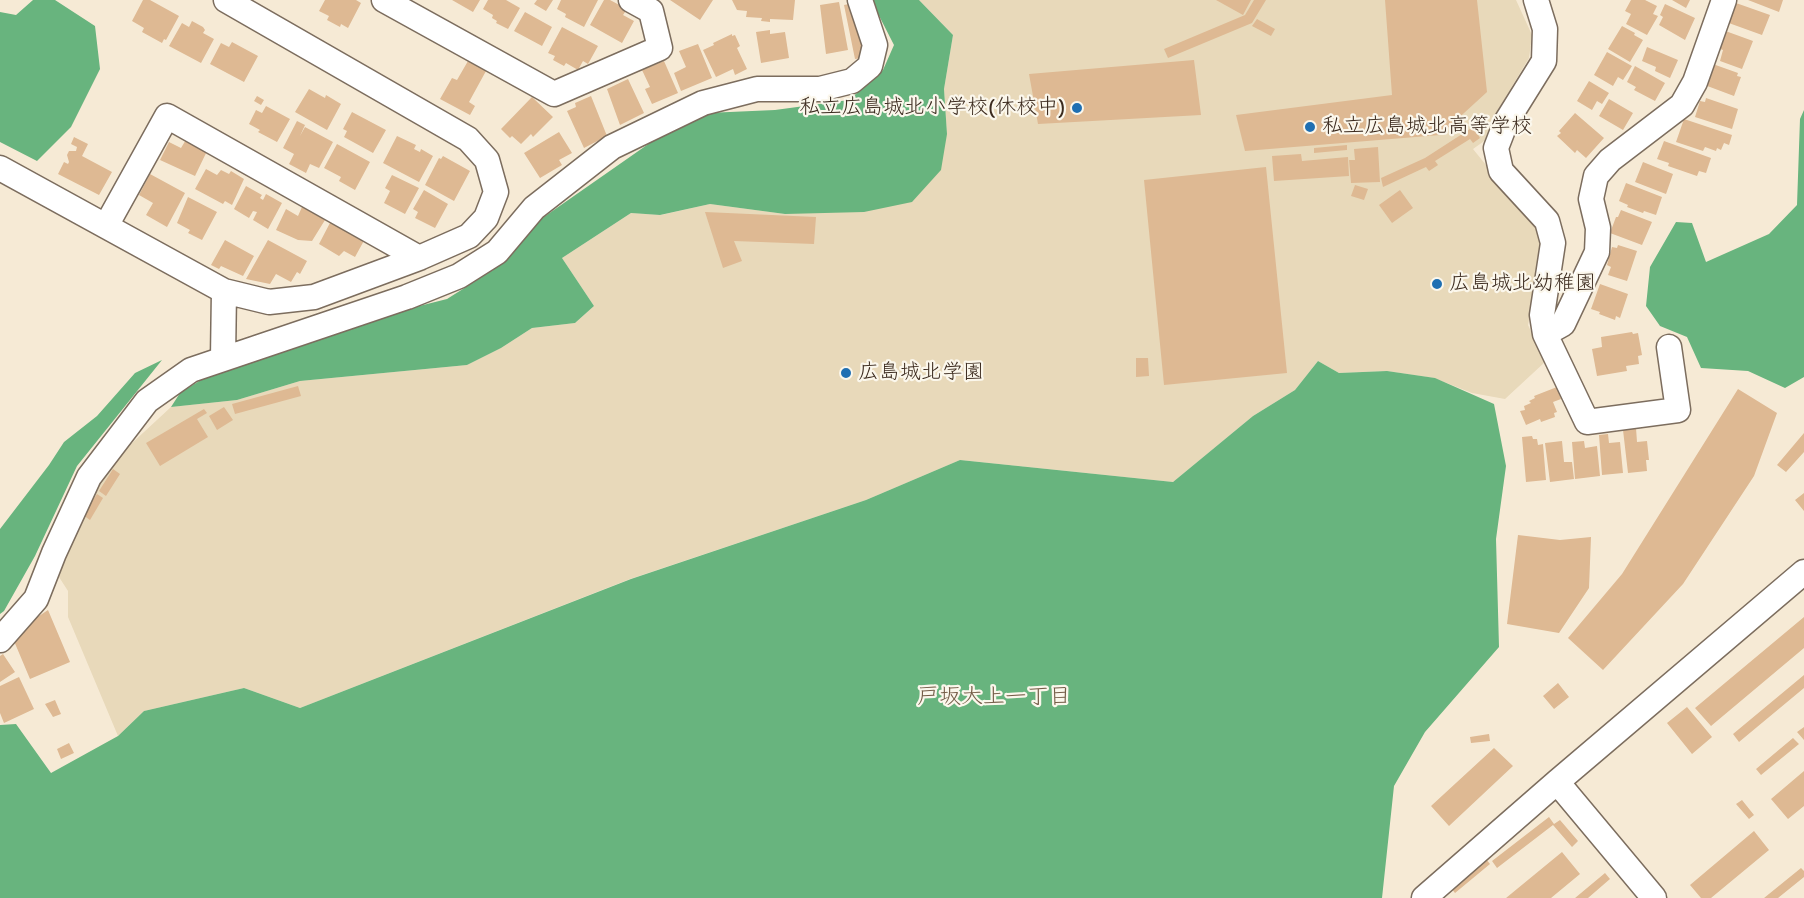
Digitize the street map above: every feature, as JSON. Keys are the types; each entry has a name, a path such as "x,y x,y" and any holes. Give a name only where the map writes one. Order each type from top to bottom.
{"street":[{"path":"0,168 224,291 269,302 314,297 419,258 469,236 486,218 496,192 487,160 468,139 226,0"},
{"path":"384,0 554,94 660,48 651,11 631,0"},
{"path":"0,640 36,599 89,477 147,400 191,370 407,297 459,276 496,252 534,208 612,147 703,103 757,89 820,89 852,81 870,66 875,45 860,0"},
{"path":"1536,0 1545,29 1544,61 1506,122 1496,148 1501,171 1547,221 1553,243 1542,315 1545,334 1587,422 1678,410 1669,347"},
{"path":"1545,334 1563,324 1597,252 1598,228 1591,199 1596,176 1610,160 1682,105 1695,82 1724,0"},
{"path":"106,226 167,116 419,258"},
{"path":"223,358 224,291"},
{"path":"1424,898 1804,572"},
{"path":"1557,782 1654,898"}],"shaded area":[{"name":"広島城北学園","path":"919,0 1516,0 1532,35 1529,58 1499,108 1487,139 1473,149 1540,234 1542,251 1528,325 1545,362 1505,399 1472,393 1434,378 1387,371 1339,373 1318,361 1295,390 1253,416 1173,482 960,460 866,500 630,579 300,708 244,688 144,711 118,736 68,617 68,591 59,577 71,537 90,492 117,457 171,407 237,400 300,381 467,365 501,348 532,328 575,323 594,306 562,258 631,213 661,215 710,204 785,214 947,134 944,89 953,35"}],"green space":[{"path":"33,0 55,0 95,26 100,69 71,127 37,161 0,142 0,12 16,15"},
{"path":"871,0 919,0 953,35 944,89 947,134 941,170 912,202 864,212 785,214 710,204 660,215 631,213 562,258 594,306 575,323 532,328 501,348 467,365 300,381 237,400 171,407 180,393 212,373 364,320 447,299 493,270 541,219 657,138 707,113 775,110 849,100 883,70 894,45"},
{"path":"1804,110 1804,377 1785,388 1748,371 1701,368 1687,337 1660,326 1646,306 1650,267 1676,222 1692,223 1706,262 1769,234 1797,205 1800,119"},
{"path":"162,360 77,466 35,556 4,611 0,614 0,529 64,442 97,416 135,373"},
{"path":"1318,361 1339,373 1387,371 1435,378 1494,404 1506,466 1496,539 1499,647 1425,732 1394,786 1382,898 0,898 0,725 16,724 51,773 118,736 144,711 244,688 300,708 631,579 866,500 960,460 1173,482 1253,416 1295,390"}],"building":[{"path":"143,0 150,0 179,16 162,43 142,32 144,28 132,21"},
{"path":"325,0 356,0 361,3 348,28 341,24 340,27 327,20 329,16 319,11"},
{"path":"452,0 480,0 473,12"},
{"path":"488,0 506,0 520,8 508,29 496,23 497,21 492,18 493,15 483,9"},
{"path":"537,0 553,0 546,11 534,4"},
{"path":"561,0 598,0 584,27 565,17 566,14 557,9"},
{"path":"604,0 610,0 627,9 623,15 634,21 622,43 590,25"},
{"path":"670,0 713,0 700,20"},
{"path":"732,0 795,0 793,20 770,19 770,22 761,21 762,18 746,17 747,11 737,10"},
{"path":"1216,0 1251,0 1243,15"},
{"path":"1254,0 1266,0 1252,23 1168,58 1164,49 1245,15"},
{"path":"1385,0 1477,0 1487,92 1440,135 1245,151 1236,115 1392,95"},
{"path":"1631,0 1645,0 1657,6 1653,14 1658,16 1647,35 1626,24 1631,14 1625,11"},
{"path":"1672,0 1690,0 1686,8"},
{"path":"1748,0 1783,0 1779,12"},
{"path":"839,2 848,50 826,54 820,5"},
{"path":"854,3 867,32 862,58 855,59 844,5"},
{"path":"1736,3 1770,15 1762,35 1726,22 1731,6 1734,7"},
{"path":"1665,4 1695,18 1685,40 1659,25"},
{"path":"525,12 552,27 542,46 514,31"},
{"path":"1257,19 1275,29 1271,36 1252,26"},
{"path":"192,21 203,27 205,30 203,33 214,39 201,63 169,46 182,23 189,27"},
{"path":"1622,26 1643,40 1630,62 1608,49"},
{"path":"562,27 598,46 588,64 583,61 578,70 566,63 564,66 553,60 555,56 548,53"},
{"path":"1720,29 1753,41 1742,69 1720,61 1723,50 1714,47"},
{"path":"770,30 770,34 785,32 789,58 761,63 756,32"},
{"path":"732,34 732,36 735,35 740,46 737,48 747,69 735,75 733,69 716,77 703,50"},
{"path":"232,42 258,56 244,82 210,64 221,43 229,47"},
{"path":"698,44 712,78 681,91 674,73 686,67 679,51"},
{"path":"1647,47 1678,60 1670,78 1655,71 1656,67 1642,61"},
{"path":"1607,52 1632,66 1623,80 1618,77 1613,86 1594,75"},
{"path":"1194,60 1201,115 1038,124 1029,74"},
{"path":"468,61 486,71 469,102 475,106 470,115 440,99 452,78 457,80"},
{"path":"664,61 678,93 652,104 645,89 650,87 642,70"},
{"path":"1710,63 1738,73 1737,76 1741,77 1734,96 1702,84"},
{"path":"1635,66 1665,83 1655,101 1634,90 1636,87 1627,82"},
{"path":"628,79 644,113 620,125 607,89"},
{"path":"1589,81 1609,93 1602,104 1597,101 1592,110 1577,101"},
{"path":"309,89 341,104 327,130 295,112"},
{"path":"257,96 264,100 261,105 254,101"},
{"path":"591,96 607,136 584,148 567,111 576,107 575,103"},
{"path":"532,97 553,117 533,137 531,134 521,144 501,129"},
{"path":"1706,98 1738,109 1732,129 1695,117 1700,101 1705,102"},
{"path":"1609,99 1633,113 1623,130 1599,116"},
{"path":"266,106 290,119 277,142 258,132 260,130 249,124 256,110 262,113"},
{"path":"352,112 386,130 373,153 344,137 347,131 343,129"},
{"path":"1575,113 1604,138 1586,158 1577,150 1575,153 1557,136"},
{"path":"1684,119 1732,135 1729,145 1724,143 1721,150 1717,148 1716,151 1705,147 1703,151 1676,142"},
{"path":"297,121 305,125 300,136 305,127 333,142 319,168 310,164 306,173 289,164 294,154 283,148"},
{"path":"1473,127 1480,138 1473,143 1470,139 1435,161 1438,165 1429,171 1426,167 1383,187 1381,178 1425,158"},
{"path":"559,132 572,153 559,160 562,165 540,178 524,153"},
{"path":"397,136 416,145 414,149 420,152 421,149 433,156 419,182 383,163"},
{"path":"74,137 88,144 82,156 112,172 99,195 58,174 64,162 68,164 69,162 67,155 69,151 76,151 77,147 71,144"},
{"path":"187,138 208,149 195,176 160,160 169,142 181,148"},
{"path":"1664,141 1711,158 1706,173 1699,171 1697,176 1668,166 1669,163 1657,159"},
{"path":"337,144 370,162 355,190 339,181 341,177 324,168"},
{"path":"1347,145 1347,150 1314,153 1314,148"},
{"path":"1378,147 1380,182 1351,183 1349,160 1355,160 1354,149"},
{"path":"1301,154 1302,161 1348,157 1349,176 1274,181 1272,156"},
{"path":"443,156 470,171 454,201 425,185 439,158"},
{"path":"1643,162 1673,174 1666,194 1635,182"},
{"path":"1266,167 1287,373 1164,385 1144,180"},
{"path":"206,169 217,175 221,170 229,174 231,171 244,179 232,205 225,201 223,204 195,189"},
{"path":"150,174 185,193 167,227 146,215 153,203 139,195"},
{"path":"392,175 419,188 405,214 384,203 390,191 385,188"},
{"path":"1626,183 1662,197 1656,215 1627,207 1628,205 1619,201"},
{"path":"1355,185 1368,189 1364,200 1351,196"},
{"path":"246,186 262,195 260,198 263,200 266,194 282,203 268,229 253,220 257,212 253,211 249,218 234,209"},
{"path":"424,190 448,204 435,228 415,218 418,212 413,209"},
{"path":"1400,190 1413,208 1392,223 1379,205"},
{"path":"188,197 217,212 202,240 188,233 190,230 177,223"},
{"path":"302,207 325,220 312,241 298,240 276,230 286,209 298,216"},
{"path":"1621,210 1652,222 1642,245 1610,233"},
{"path":"705,212 816,217 814,244 734,241 742,261 723,268"},
{"path":"332,219 366,237 355,257 344,251 339,256 319,244"},
{"path":"225,240 254,256 243,276 221,266 219,269 211,265"},
{"path":"268,240 307,261 300,274 297,272 291,282 276,274 270,284 246,279"},
{"path":"1618,245 1637,251 1627,281 1608,275 1611,267 1607,265 1612,247 1617,248"},
{"path":"1600,284 1628,294 1620,318 1616,316 1615,320 1591,309"},
{"path":"1632,332 1633,334 1638,333 1642,355 1638,356 1639,364 1626,366 1627,371 1597,376 1592,349 1602,347 1601,337"},
{"path":"1136,358 1148,358 1149,376 1136,377"},
{"path":"298,386 301,396 235,414 232,404"},
{"path":"1557,387 1561,399 1553,402 1557,412 1554,413 1555,417 1541,422 1540,419 1526,425 1520,411 1525,410 1524,406 1531,403 1529,401 1535,398 1534,396"},
{"path":"1738,389 1777,413 1754,476 1683,584 1603,670 1568,638 1622,574"},
{"path":"224,407 233,420 217,430 209,416"},
{"path":"204,409 207,413 197,419 208,437 160,466 146,443"},
{"path":"1636,428 1637,442 1647,441 1649,460 1646,460 1647,471 1628,473 1623,430"},
{"path":"1804,433 1804,452 1786,472 1777,465"},
{"path":"1608,434 1609,443 1620,442 1623,473 1602,475 1599,435"},
{"path":"1532,436 1533,439 1537,439 1538,445 1543,444 1546,480 1526,482 1522,437"},
{"path":"1562,441 1564,462 1572,462 1574,479 1550,482 1545,443"},
{"path":"1584,441 1585,448 1597,446 1600,476 1575,479 1572,442"},
{"path":"113,469 120,474 106,496 99,491"},
{"path":"1804,493 1804,511 1795,500"},
{"path":"97,494 103,498 90,520 83,515"},
{"path":"1518,535 1560,540 1591,537 1589,588 1559,633 1507,624"},
{"path":"48,610 70,662 30,679 14,641 30,622"},
{"path":"1804,617 1804,648 1711,726 1695,708"},
{"path":"3,654 15,672 0,682 0,656"},
{"path":"1804,675 1804,688 1739,742 1733,734"},
{"path":"19,677 34,709 4,723 0,713 0,686"},
{"path":"1558,683 1569,697 1554,709 1543,696"},
{"path":"55,700 61,714 53,717 45,704"},
{"path":"1687,707 1712,737 1692,754 1667,723"},
{"path":"1804,727 1804,740 1797,732"},
{"path":"1489,734 1490,741 1471,743 1470,737"},
{"path":"1793,738 1799,744 1761,775 1756,769"},
{"path":"69,743 74,753 61,759 57,749"},
{"path":"1494,748 1513,766 1449,826 1431,806"},
{"path":"1804,771 1804,806 1788,819 1771,799"},
{"path":"1742,800 1754,815 1749,819 1736,804"},
{"path":"1549,817 1554,824 1560,820 1578,841 1572,847 1553,825 1497,868 1492,861"},
{"path":"1754,831 1769,850 1711,898 1701,898 1690,885"},
{"path":"1562,852 1580,874 1551,898 1506,898"},
{"path":"1486,859 1490,864 1455,893 1451,888"},
{"path":"1801,868 1804,871 1804,877 1778,898 1764,898"},
{"path":"1605,873 1610,879 1588,898 1575,898"}],"place":[{"name":"私立広島城北小学校(休校中)","path":"1077,108"},
{"name":"私立広島城北高等学校","path":"1310,127"},
{"name":"広島城北幼稚園","path":"1437,284"},
{"name":"広島城北学園","path":"846,373"}],"district":[{"name":"戸坂大上一丁目","path":"994,697"}]}
